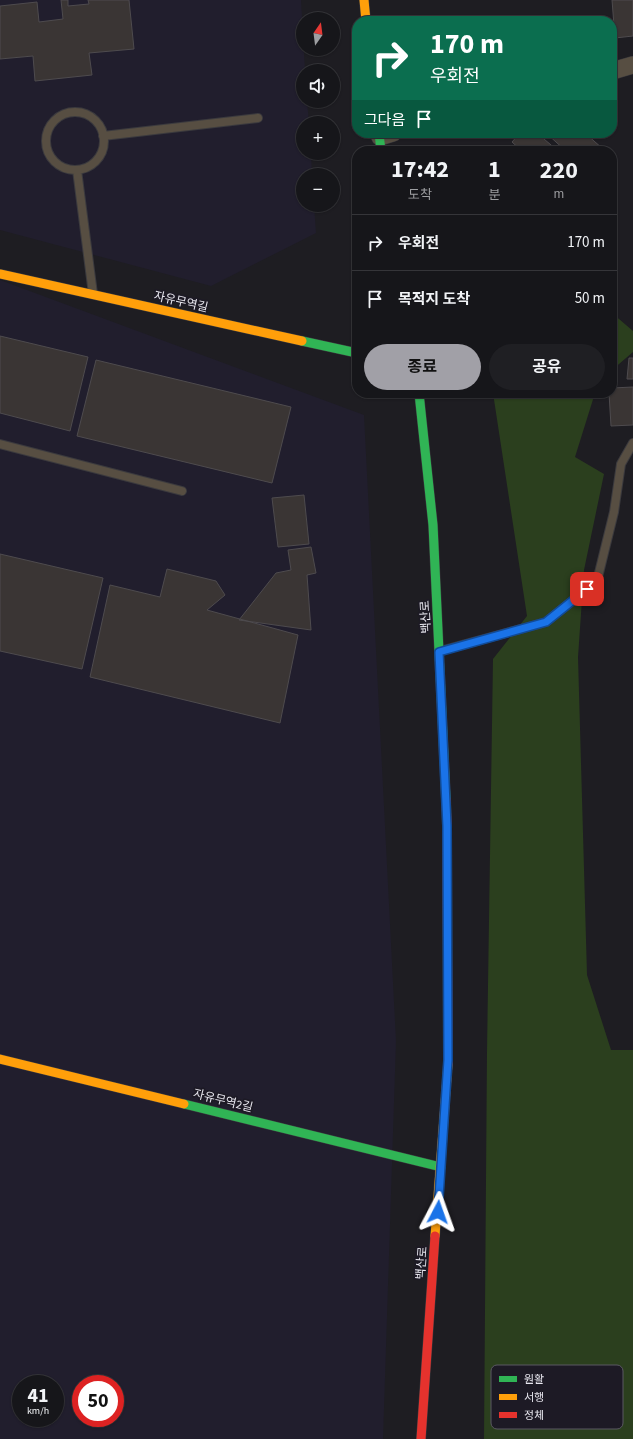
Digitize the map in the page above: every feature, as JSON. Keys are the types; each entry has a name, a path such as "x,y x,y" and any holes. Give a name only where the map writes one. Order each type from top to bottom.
{"main road":[{"path":"364,0 366,16"},
{"name":"자유무역길","path":"0,274 352,352"},
{"name":"백산로","path":"420,398 434,524 447,826 448,1060 421,1439"},
{"name":"자유무역2길","path":"0,1060 441,1167"}],"street":[{"path":"617,70 633,65"}],"lane":[{"path":"77,112 86,114 94,120 100,127 103,136 104,146 100,155 86,168 77,170 67,169 52,158 46,141 47,132 52,123 63,115 77,112"},
{"path":"103,136 258,118"},
{"path":"77,170 93,295"},
{"path":"439,652 546,622 597,581 614,512 621,464 633,443"},
{"path":"0,444 182,491"}],"shaded area":[{"path":"0,0 301,0 302,12 296,12 296,56 304,56 305,64 296,64 296,108 308,108 308,116 296,116 296,160 311,160 312,168 296,168 296,212 314,212 316,233 211,286 0,230"},
{"path":"0,280 364,415 396,1041 383,1439 0,1439"}],"green space":[{"path":"617,317 633,331 633,352 617,366"},
{"path":"494,398 593,398 575,457 604,474 584,570 578,657 587,975 611,1050 633,1050 633,1439 484,1439 487,1052 493,659 527,616"}],"building":[{"path":"61,0 68,0 68,6 89,4 88,0 129,0 134,49 89,53 92,75 35,81 33,56 0,59 0,6 37,2 39,22 63,19"},
{"path":"612,0 633,0 633,36 617,38 617,16 613,16"},
{"path":"516,138 543,138 552,146 516,146 512,142"},
{"path":"552,138 591,138 600,146 560,146"},
{"path":"0,336 88,357 70,431 0,413"},
{"path":"629,358 633,358 633,379 627,379"},
{"path":"96,360 291,407 272,483 77,436"},
{"path":"633,387 633,425 611,426 609,398 617,398 617,388"},
{"path":"304,495 309,544 278,547 272,498"},
{"path":"311,547 316,573 307,575 311,630 239,620 276,573 291,570 288,550"},
{"path":"0,554 103,578 82,669 0,651"},
{"path":"167,569 216,581 225,595 207,610 298,635 280,723 90,677 110,585 160,597"}],"traffic: fast":[{"path":"380,138 380,146"},
{"path":"302,341 352,352"},
{"path":"420,398 433,525 446,799"},
{"path":"184,1104 441,1167"}],"traffic: slow":[{"path":"364,0 366,16"},
{"path":"0,274 302,341"},
{"path":"0,1059 184,1104"},
{"path":"435,1236 448,1064"}],"traffic: jam":[{"path":"446,799 448,1064"},
{"path":"421,1439 435,1236"}],"route":[{"path":"438,1212 448,1060 447,826 439,652 546,622 587,589"}]}
